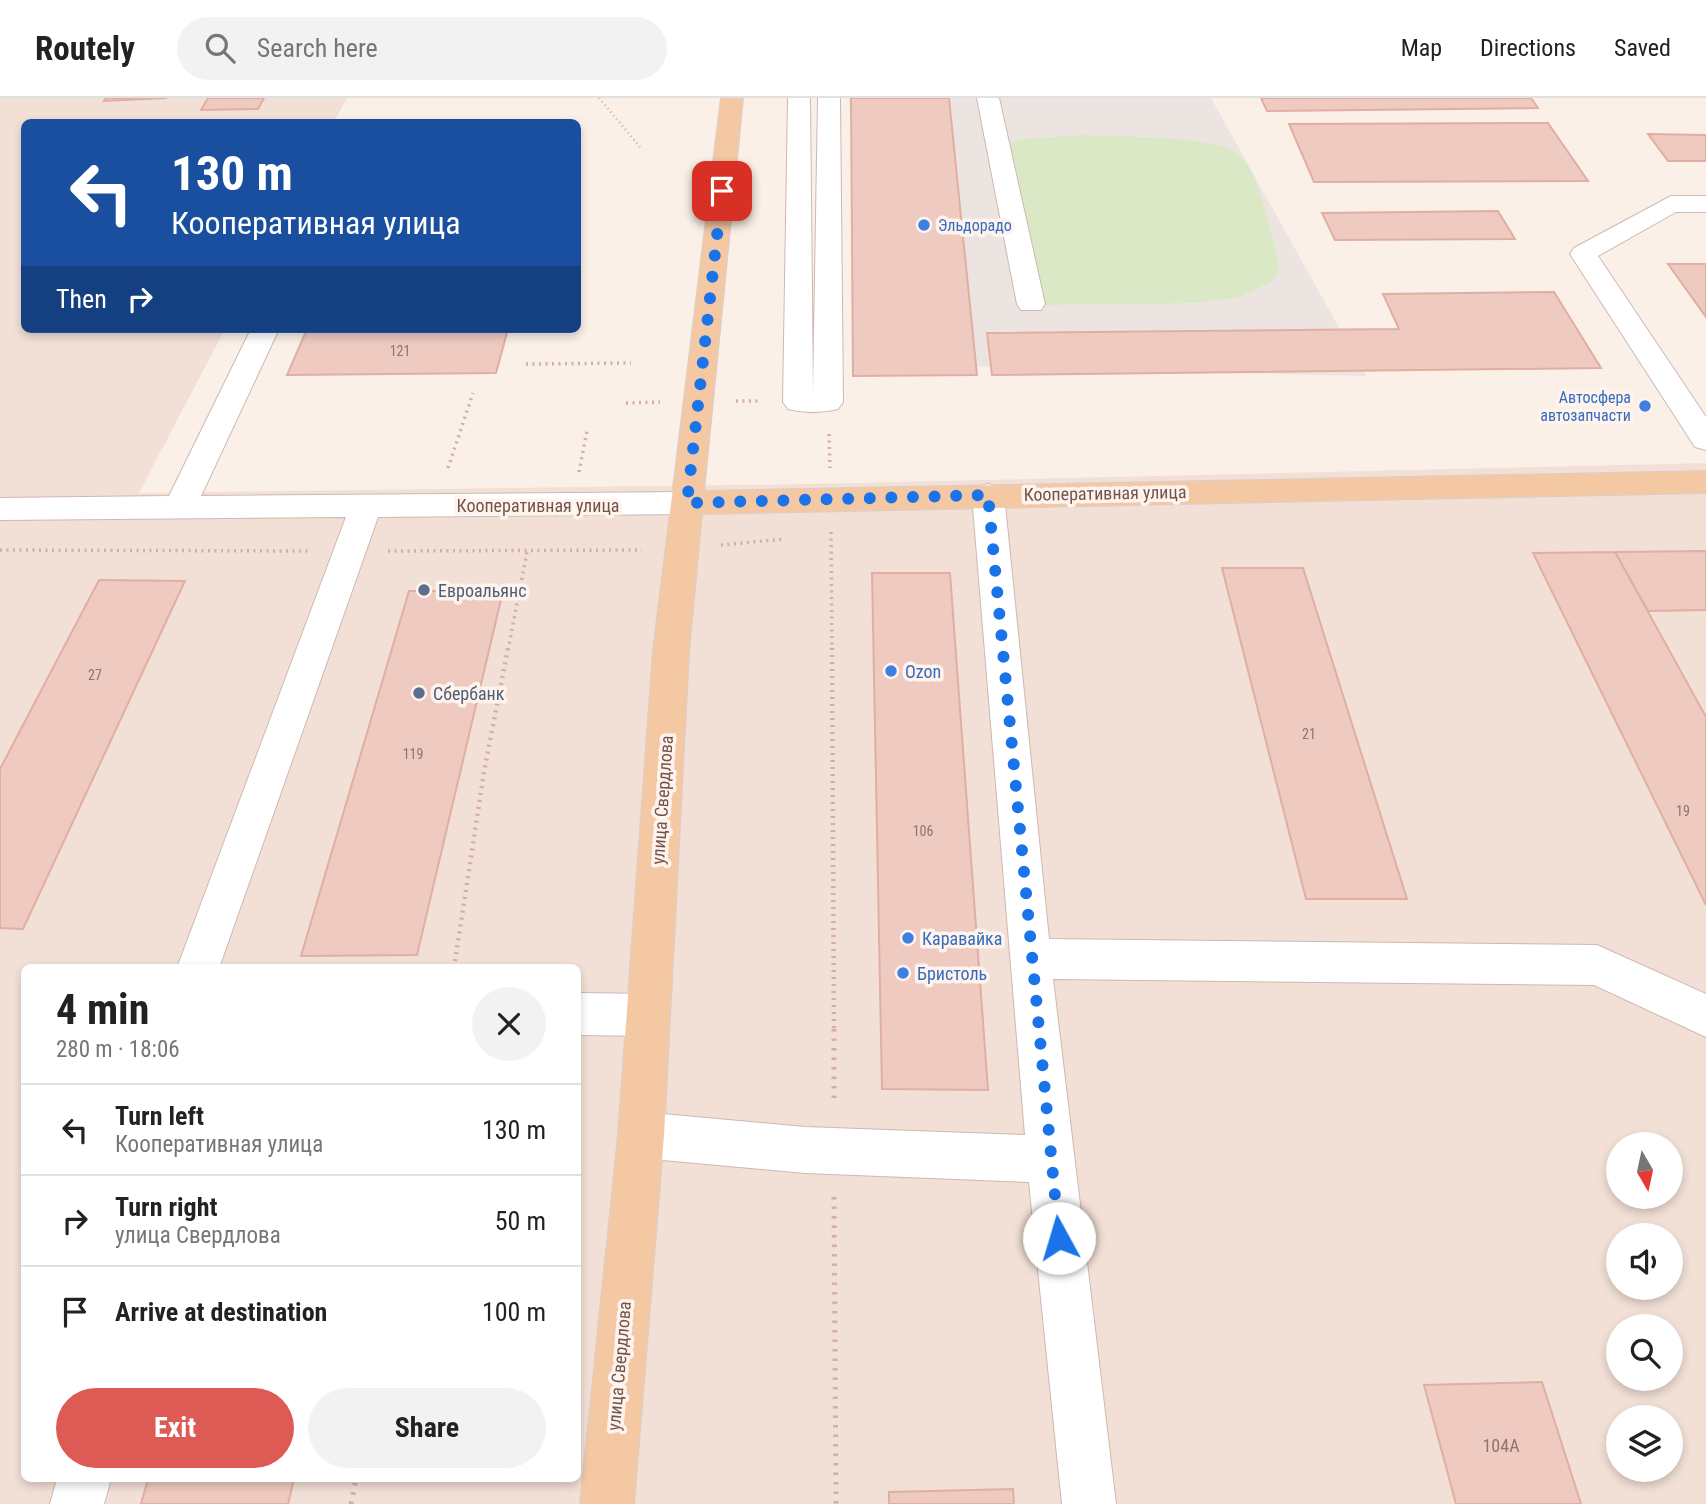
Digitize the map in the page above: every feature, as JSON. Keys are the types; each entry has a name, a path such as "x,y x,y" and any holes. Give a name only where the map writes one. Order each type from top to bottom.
{"main road":[{"name":"улица Свердлова","path":"607,1504 640,1135 671,651 732,98"},
{"name":"Кооперативная улица","path":"687,503 1706,482"}],"street":[{"path":"799,98 798,402 828,402 830,98"},
{"path":"988,98 1031,304"},
{"path":"1706,204 1671,204 1583,254 1706,440"},
{"path":"180,507 263,333"},
{"path":"988,495 1049,1159 1089,1504"},
{"name":"Кооперативная улица","path":"0,509 687,503"},
{"path":"199,964 366,506"},
{"path":"1030,959 1597,965 1706,1016"},
{"path":"581,1014 648,1015"},
{"path":"640,1135 834,1151 1049,1159"},
{"path":"76,1504 84,1482"}],"path":[{"path":"599,98 640,147"},
{"path":"526,364 631,363"},
{"path":"448,468 473,393"},
{"path":"828,402 831,498 836,1504"},
{"path":"455,964 484,772 527,551"},
{"path":"351,1504 355,1482"}],"shaded area":[{"path":"0,98 347,98 336,119 21,119 21,333 223,333 139,493 810,484 1706,463 1706,1504 0,1504"},
{"path":"849,98 1211,98 1366,376 868,364"}],"green space":[{"path":"1085,135 1188,140 1209,143 1238,154 1253,176 1269,225 1280,269 1271,282 1240,297 1195,303 1041,305 1003,146 1021,139"}],"building":[{"path":"106,98 167,98 104,101"},
{"path":"208,98 264,98 258,109 201,110"},
{"path":"851,98 949,98 977,375 853,376"},
{"path":"1261,98 1531,98 1538,108 1267,111"},
{"path":"1548,123 1588,181 1314,182 1289,124"},
{"path":"1648,134 1706,135 1706,161 1668,161"},
{"path":"1498,211 1515,239 1335,240 1322,213"},
{"path":"1668,264 1706,264 1706,317"},
{"path":"1554,292 1601,368 992,375 987,333 1399,329 1383,294"},
{"path":"305,333 507,333 496,373 287,375"},
{"path":"1706,551 1706,610 1648,611 1615,552"},
{"path":"1615,552 1706,717 1706,905 1533,553"},
{"path":"1222,568 1303,568 1407,899 1306,899"},
{"path":"872,573 950,573 988,1090 882,1089"},
{"path":"99,580 185,581 23,929 0,928 0,769"},
{"path":"409,591 503,591 417,955 301,956"},
{"path":"1542,1382 1581,1504 1456,1504 1424,1385"},
{"path":"147,1482 293,1482 288,1504 141,1504"},
{"path":"1013,1489 1014,1504 889,1504 889,1492"}],"place":[{"name":"Эльдорадо","path":"924,225"},
{"name":"Автосфера автозапчасти","path":"1645,406"},
{"name":"Евроальянс","path":"424,590"},
{"name":"Ozon","path":"891,671"},
{"name":"Сбербанк","path":"419,693"},
{"name":"Каравайка","path":"908,938"},
{"name":"Бристоль","path":"903,973"}],"route":[{"path":"722,191 687,503 988,495 1049,1159 1059,1238"}]}
